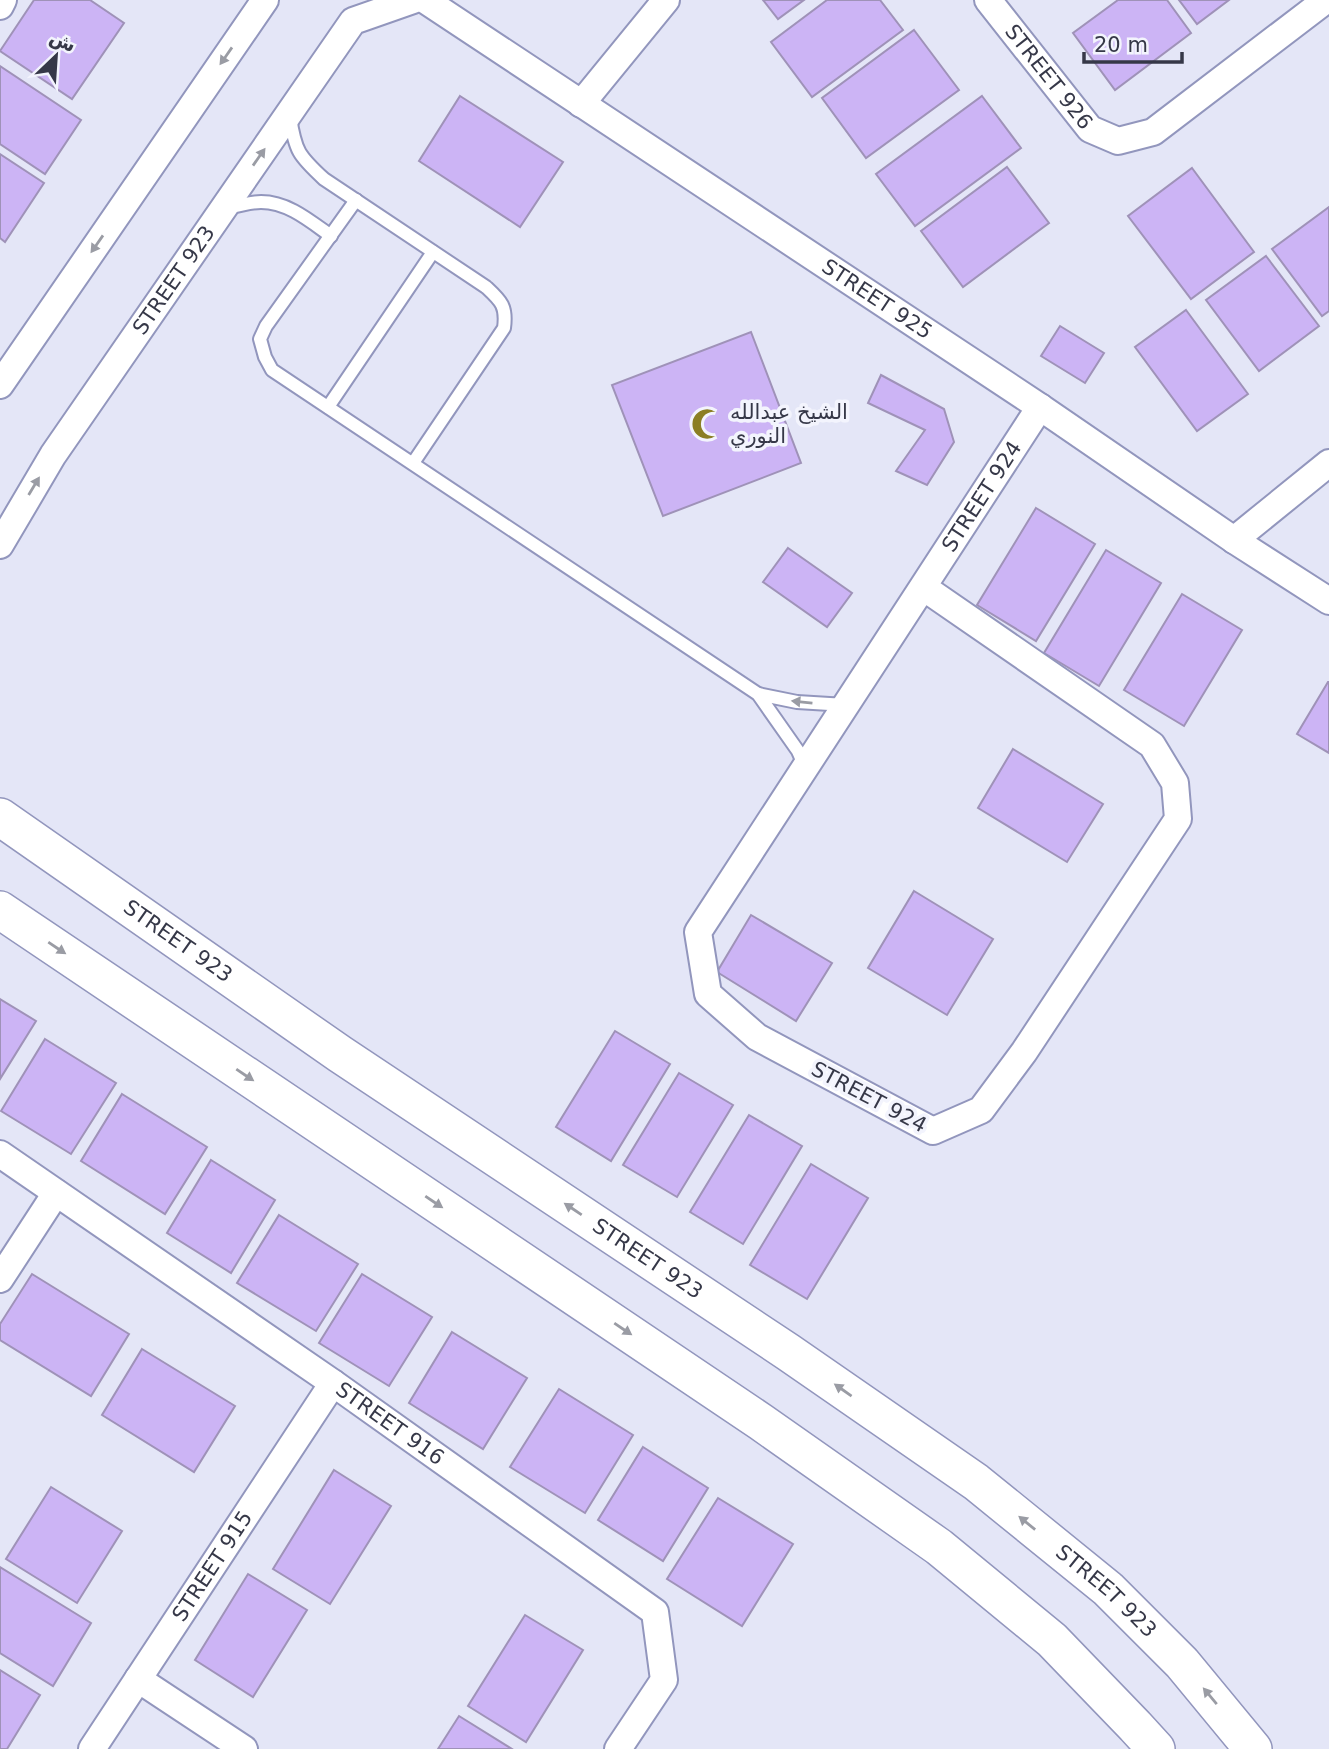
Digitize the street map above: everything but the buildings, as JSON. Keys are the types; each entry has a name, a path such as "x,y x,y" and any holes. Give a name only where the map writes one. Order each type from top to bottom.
{"street":[{"path":"0,6 3,0"},
{"path":"0,385 265,0"},
{"name":"STREET 923","path":"0,545 53,455 290,113 352,11 413,0"},
{"name":"STREET 925","path":"425,0 1040,407 1234,541 1329,601"},
{"path":"581,104 666,0"},
{"name":"STREET 926","path":"988,0 1090,129 1118,141 1153,132 1326,0"},
{"name":"STREET 924","path":"923,587 1153,745 1175,783 1178,819 1024,1052 981,1110 933,1131 757,1037 708,994 698,932 1040,407"},
{"path":"1234,541 1329,463"},
{"name":"STREET 923","path":"0,817 340,1054 788,1352 976,1482 1108,1590 1182,1663 1253,1749"},
{"path":"0,910 761,1422 939,1547 1052,1640 1156,1749"},
{"name":"STREET 916","path":"0,1154 332,1383 654,1612 664,1680 618,1749"},
{"path":"0,1279 55,1193"},
{"name":"STREET 915","path":"92,1749 332,1383"},
{"path":"138,1679 244,1749"}],"lane":[{"path":"290,113 294,142 304,161 324,179 486,287 501,302 506,314 504,328 414,463"},
{"path":"356,200 266,326 260,339 272,369 758,694 798,751 806,767"},
{"path":"224,208 261,202 282,205 331,236"},
{"path":"328,407 433,252"},
{"path":"758,694 797,702 846,705"}],"place":[{"name":"الشيخ عبدالله النوري","path":"707,424"}]}
